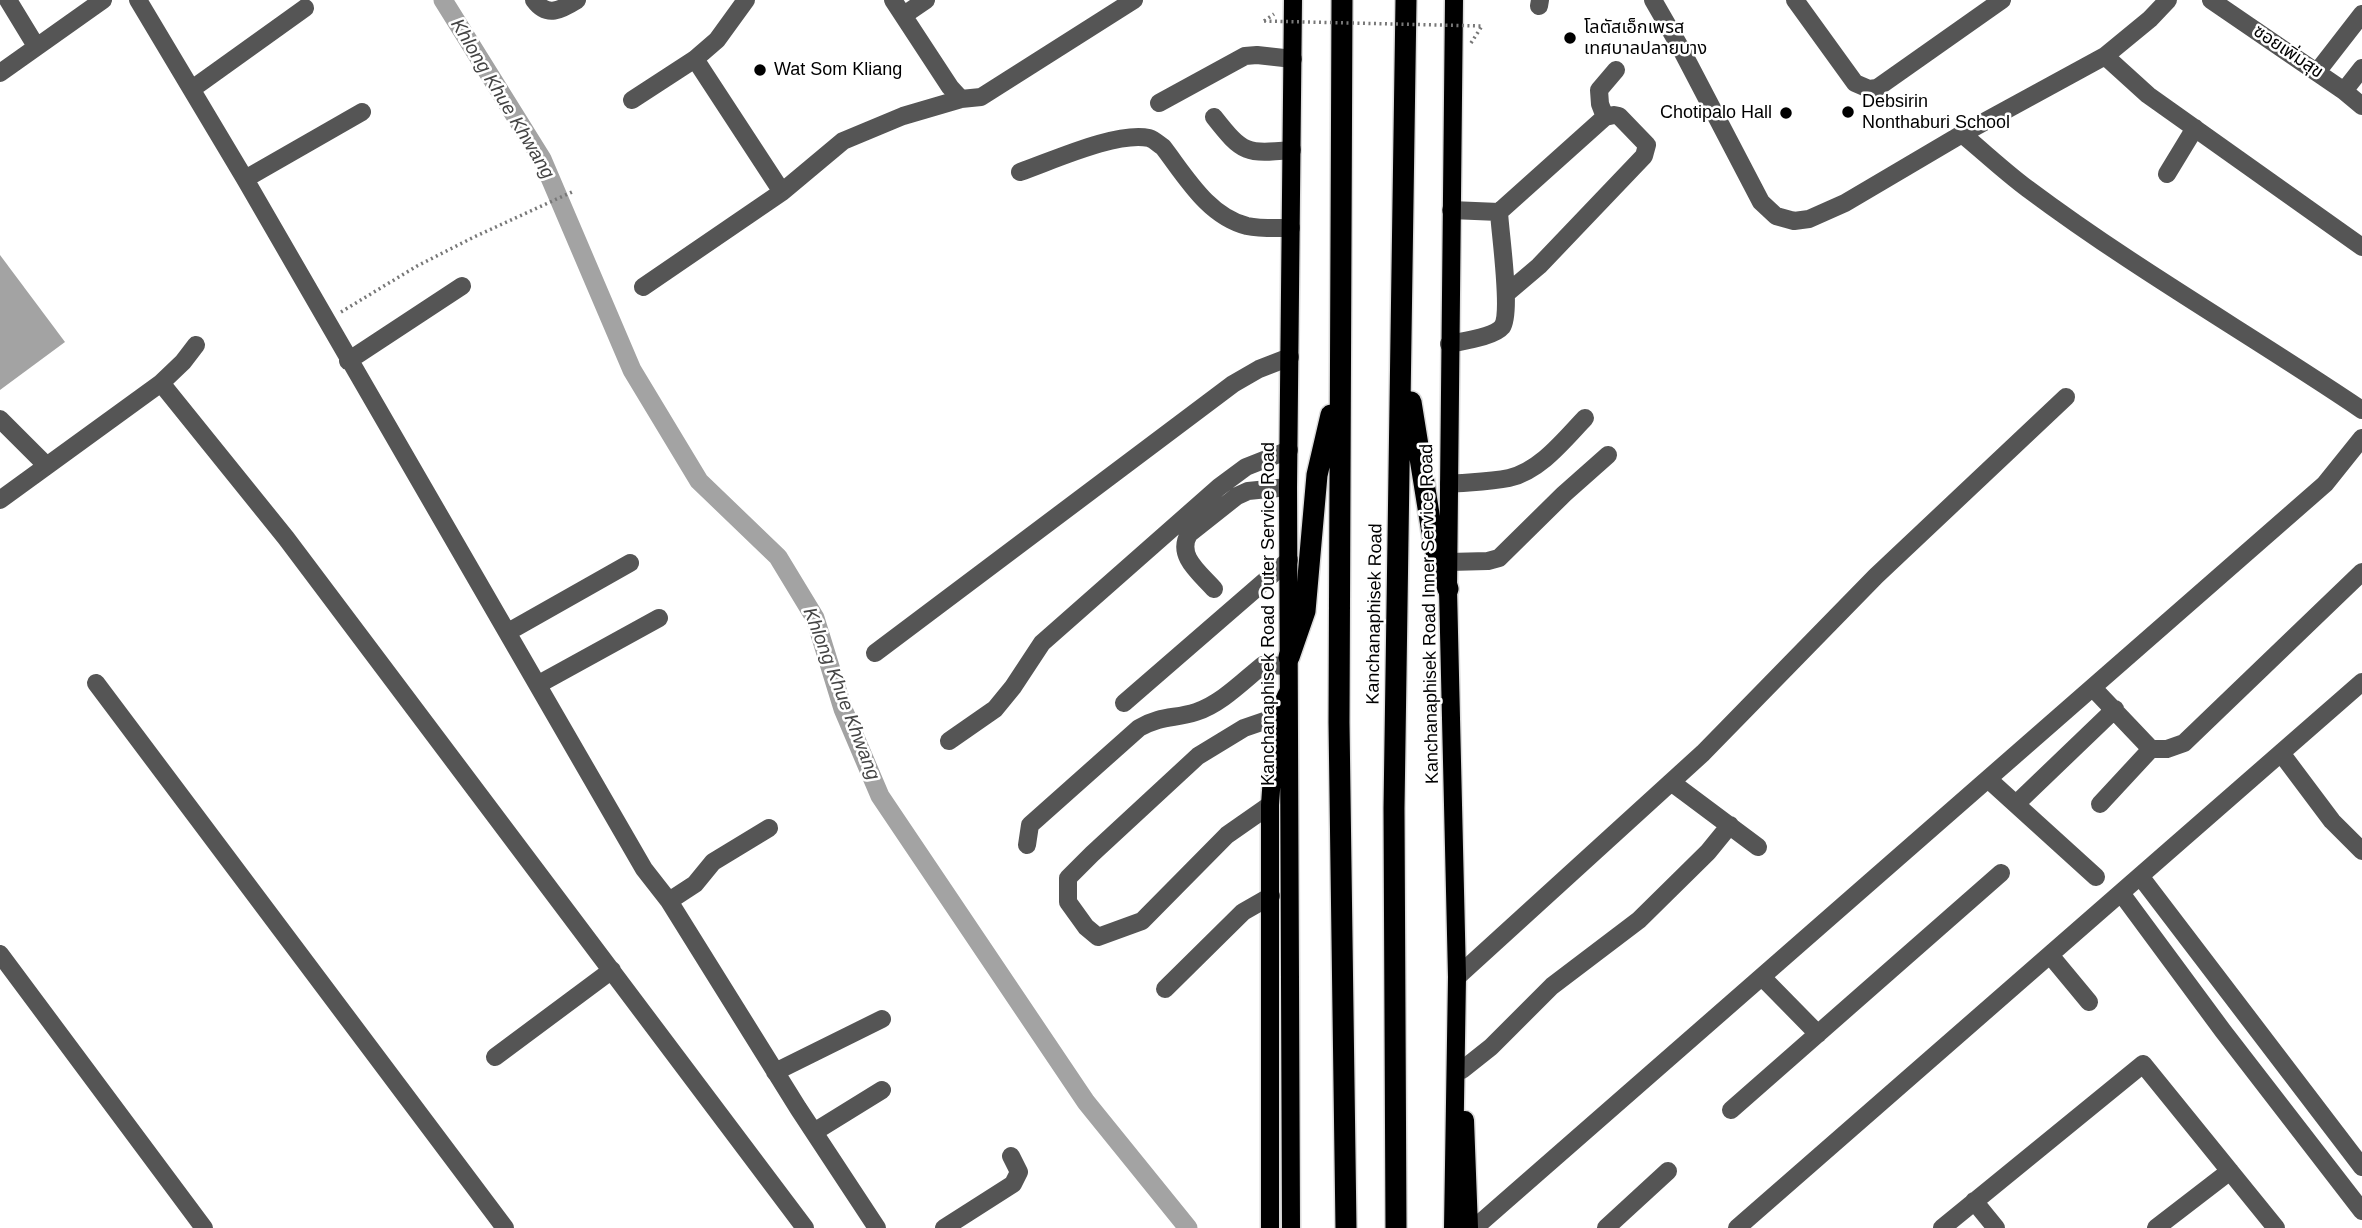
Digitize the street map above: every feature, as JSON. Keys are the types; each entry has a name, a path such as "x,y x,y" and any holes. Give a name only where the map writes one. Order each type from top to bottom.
{"highway":[{"name":"Kanchanaphisek Road","path":"1342,0 1339,722 1346,1228"},
{"name":"Kanchanaphisek Road","path":"1396,1228 1394,808 1406,0"},
{"path":"1402,344 1432,534 1448,589"},
{"path":"1288,661 1305,611 1317,475 1339,388"}],"main road":[{"name":"Kanchanaphisek Road Outer Service Road","path":"1291,1228 1288,487 1293,0"},
{"name":"Kanchanaphisek Road Inner Service Road","path":"1454,0 1448,589 1463,1227"},
{"path":"1270,1228 1270,805 1276,717 1290,689"},
{"path":"1457,1023 1468,1160 1463,1227"}],"street":[{"path":"8,0 36,46"},
{"path":"0,73 103,0"},
{"path":"138,0 245,179 644,869 668,901 877,1228"},
{"path":"534,0 546,11 556,12 577,0"},
{"path":"632,100 695,59 717,40 746,0"},
{"path":"926,0 899,8 950,88 961,99"},
{"path":"643,287 782,192 843,141 903,116 961,99 981,97 1134,0"},
{"path":"1653,0 1761,202 1776,216 1794,220 1809,219 1845,203 1962,134 2105,56 2150,19 2168,0"},
{"path":"1795,0 1855,83 1869,89 1877,88 2002,0"},
{"name":"ซอยเพิ่มสุข","path":"2211,0 2344,90 2362,106"},
{"path":"192,89 305,8"},
{"path":"2317,72 2362,14"},
{"path":"1158,103 1245,57 1256,55 1293,59"},
{"path":"2105,56 2148,95 2362,247"},
{"path":"695,59 782,192"},
{"path":"2344,90 2362,68"},
{"path":"1605,117 1599,90 1616,70"},
{"path":"245,179 362,112"},
{"path":"1451,211 1499,212 1605,117 1619,116 1647,145 1644,156 1539,267 1506,294"},
{"path":"1214,117 1233,142 1244,150 1260,153 1292,150"},
{"path":"2167,174 2195,128"},
{"path":"1962,134 2026,188 2115,251 2290,361 2362,410"},
{"path":"1020,173 1088,147 1139,137 1153,139 1163,147 1214,210 1249,226 1292,228"},
{"path":"1450,344 1494,333 1502,327 1506,318 1499,212"},
{"path":"348,361 462,286"},
{"path":"0,500 161,383 196,345"},
{"path":"875,653 1233,384 1259,369 1290,357"},
{"path":"161,383 286,538 804,1228"},
{"path":"1457,977 1703,752 1876,576 2066,397"},
{"path":"1449,484 1511,478 1537,464 1558,447 1585,418"},
{"path":"0,419 47,466"},
{"path":"1463,1227 1479,1224 2325,484 2362,438"},
{"path":"948,741 995,709 1042,643 1219,487 1246,467 1289,450"},
{"path":"1449,562 1488,561 1499,558 1608,455"},
{"path":"1214,589 1185,555 1184,542 1189,534 1237,496 1248,491 1288,487"},
{"path":"1124,703 1289,560"},
{"path":"508,632 630,563"},
{"path":"2100,804 2151,749 2167,749 2184,743 2362,572"},
{"path":"539,684 660,618"},
{"path":"1027,845 1030,825 1139,728 1155,719 1197,712 1219,700 1263,665 1288,661"},
{"path":"1737,1228 2362,682"},
{"path":"96,683 505,1228"},
{"path":"2092,688 2151,749"},
{"path":"2016,804 2115,709"},
{"path":"1270,805 1227,835 1142,921 1098,937 1086,927 1068,902 1068,878 1173,777 1223,739 1244,727 1276,717"},
{"path":"2281,753 2332,821 2362,852"},
{"path":"1988,779 2096,877"},
{"path":"1671,782 1758,847"},
{"path":"1462,1070 1491,1047 1552,986 1639,920 1709,852 1730,825"},
{"path":"668,901 695,884 713,862 769,828"},
{"path":"1731,1110 2001,873"},
{"path":"2140,876 2362,1167"},
{"path":"2121,893 2362,1211"},
{"path":"1165,989 1243,912 1271,896"},
{"path":"0,954 204,1228"},
{"path":"2050,955 2089,1002"},
{"path":"495,1057 612,970"},
{"path":"1762,977 1818,1034"},
{"path":"775,1072 882,1019"},
{"path":"1942,1228 2143,1064 2276,1228"},
{"path":"814,1132 882,1090"},
{"path":"944,1228 1013,1184 1019,1172 1012,1156"},
{"path":"1606,1228 1668,1171"},
{"path":"2156,1228 2230,1171"},
{"path":"1974,1200 1996,1228"}],"path":[{"path":"1264,22 1482,26"},
{"path":"326,322 417,266 572,192"}],"shaded area":[{"path":"0,255 65,342 0,390"}],"waterway":[{"name":"Khlong Khue Khwang","path":"443,0 542,159 632,370 699,481 778,557 815,618 843,709 880,796 1086,1102 1188,1228"}],"place":[{"name":"โลตัสเอ็กเพรส เทศบาลปลายบาง","path":"1570,38"},
{"name":"Wat Som Kliang","path":"760,70"},
{"name":"Debsirin Nonthaburi School","path":"1848,112"},
{"name":"Chotipalo Hall","path":"1786,113"}]}
